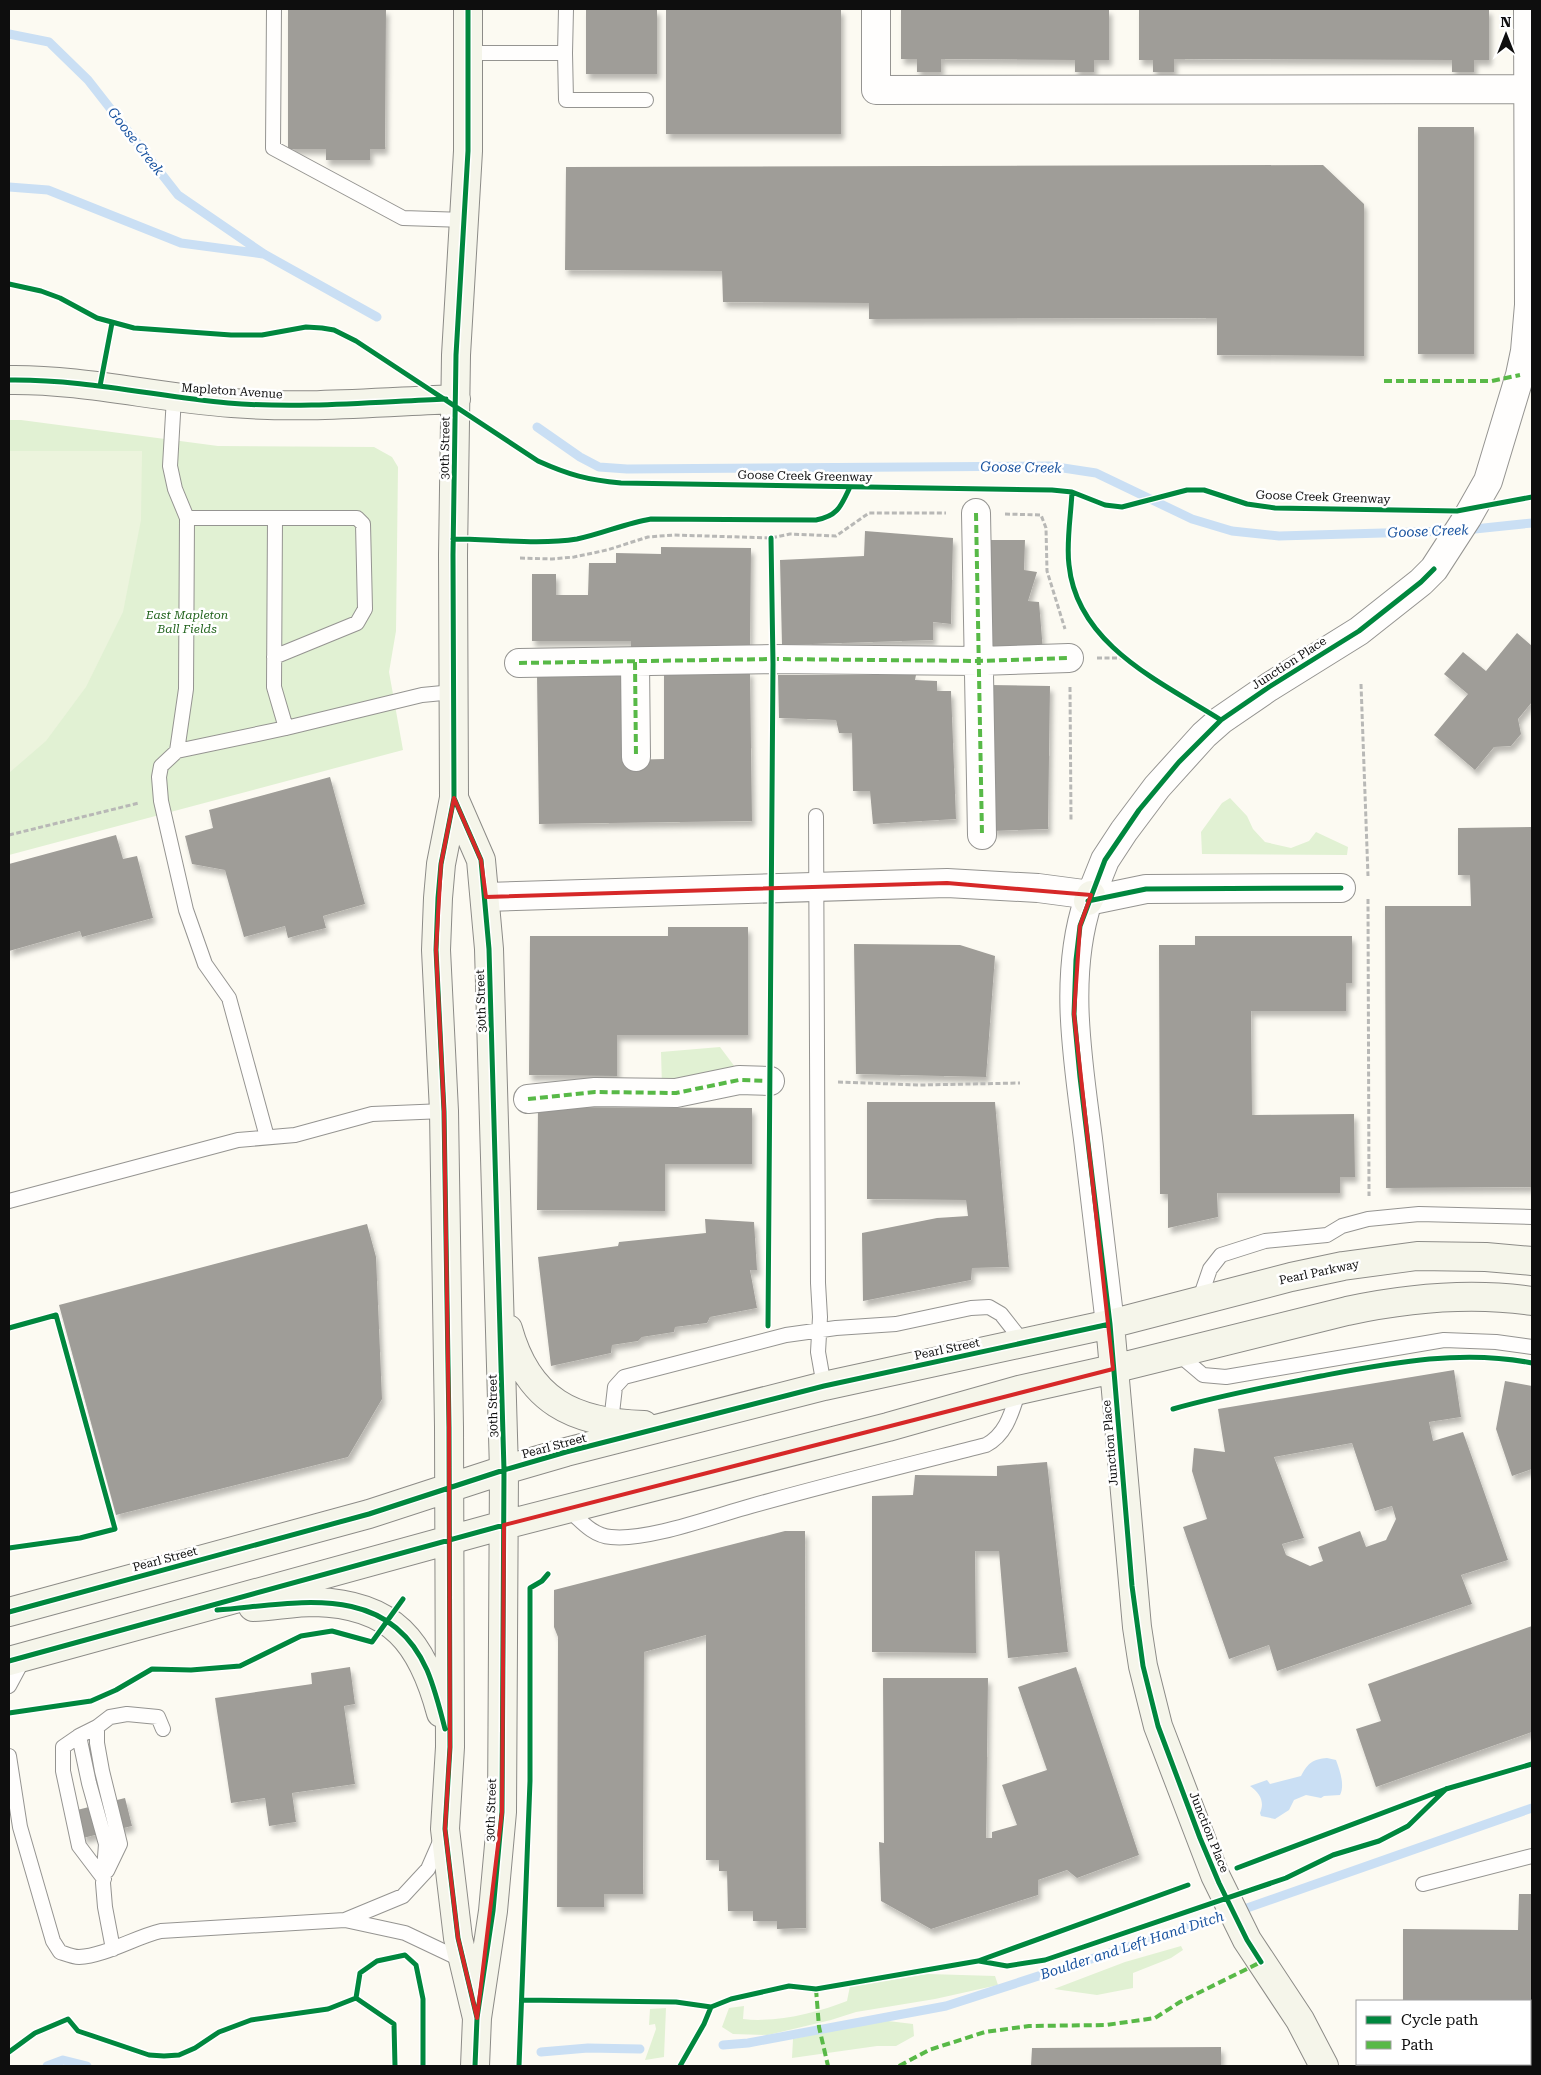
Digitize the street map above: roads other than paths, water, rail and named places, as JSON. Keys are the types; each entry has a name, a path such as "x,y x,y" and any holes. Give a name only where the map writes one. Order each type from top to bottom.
{"main road":[{"name":"30th Street","path":"468,9 468,150 456,355 454,798 441,864 436,950 444,1111 449,1426 450,1747 446,1829 462,1960 476,2018"},
{"name":"Mapleton Avenue","path":"9,380 63,382 174,397 268,406 456,399"},
{"name":"30th Street","path":"454,798 481,860 486,897 504,1470 502,1812 493,1911 476,2018 475,2066"},
{"name":"Pearl Parkway","path":"1110,1324 1291,1277 1384,1259 1453,1256 1532,1261"},
{"path":"17,1659 504,1525 879,1430 1020,1390 1177,1354 1347,1311 1414,1299 1478,1297 1532,1301"},
{"path":"500,1304 517,1355 533,1382 559,1406 587,1418 611,1422 672,1425"},
{"name":"Pearl Street","path":"9,1612 369,1514 504,1470 672,1425 824,1386 1110,1324"},
{"name":"Junction Place","path":"1110,1324 1132,1586 1143,1666 1158,1726 1219,1883 1247,1940 1300,2020 1324,2066"},
{"path":"185,1613 314,1602 355,1606 388,1620 400,1630 419,1655 431,1682 450,1747"}],"street":[{"path":"876,9 876,90 1528,89"},
{"name":"Junction Place","path":"1110,1324 1074,1014 1080,926 1089,898 1105,860 1157,787 1204,735 1221,720 1269,687 1359,631 1421,582 1434,568 1467,518 1488,481 1520,375 1525,351 1529,305 1528,9"},
{"path":"976,513 982,835"},
{"path":"519,662 979,661 1069,658"},
{"path":"635,662 636,757"},
{"path":"486,897 947,883 1038,888 1089,898 1146,890 1341,888"},
{"path":"528,1099 595,1092 676,1093 738,1080 770,1081"}],"lane":[{"path":"274,9 273,148 404,218 465,220"},
{"path":"566,9 566,100 646,100"},
{"path":"468,53 565,53"},
{"path":"174,397 170,466 175,489 187,518 186,689 177,751"},
{"path":"187,518 357,518 363,524 364,609 357,623 274,658"},
{"path":"275,518 274,687 286,728"},
{"path":"267,1137 229,998 206,964 186,910 162,800 159,777 162,766 177,751 286,728 422,695 453,692"},
{"path":"816,816 818,1352 824,1386"},
{"path":"9,1201 238,1140 295,1135 372,1114 444,1111"},
{"path":"1199,1301 1210,1269 1221,1255 1265,1240 1327,1235 1342,1226 1368,1218 1419,1214 1532,1217"},
{"path":"611,1422 615,1387 624,1378 786,1334 896,1324 971,1308 989,1308 1001,1314 1023,1342"},
{"path":"1177,1354 1202,1375 1226,1377 1444,1340 1496,1342 1532,1347"},
{"path":"568,1509 593,1532 610,1537 635,1536 675,1527 807,1490 986,1445 1001,1434 1020,1390"},
{"path":"9,1686 17,1659"},
{"path":"104,1878 79,1846 63,1772 63,1747 110,1717 127,1714 158,1717 163,1729"},
{"path":"97,1727 97,1743 102,1771 120,1844 104,1878"},
{"path":"79,1736 89,1783 106,1844 105,1907 113,1949"},
{"path":"9,1756 20,1827 53,1941 60,1952 78,1958 113,1949 161,1931 344,1920 405,1934 462,1960"},
{"path":"9,1808 20,1827"},
{"path":"344,1920 403,1896 428,1868 446,1829"},
{"path":"1423,1884 1532,1856"}],"water":[{"path":"1318,1759 1336,1760 1338,1764 1342,1782 1340,1795 1324,1796 1321,1798 1306,1795 1294,1800 1289,1810 1275,1819 1261,1816 1261,1798 1250,1786 1267,1780 1270,1784 1301,1776 1311,1763"}],"waterway":[{"name":"Goose Creek","path":"9,34 49,42 88,80 178,195 264,254 377,317"},
{"name":"Goose Creek","path":"9,187 48,190 181,243 263,254"},
{"name":"Goose Creek","path":"537,427 580,457 599,467 627,469 1050,466 1096,473 1192,519 1232,531 1279,536 1452,531"},
{"name":"Goose Creek","path":"1465,530 1532,523"},
{"name":"Boulder and Left Hand Ditch","path":"723,2045 748,2043 946,2006 1230,1914 1532,1808"},
{"name":"Boulder and Left Hand Ditch","path":"541,2052 588,2048 640,2049"},
{"name":"Boulder and Left Hand Ditch","path":"47,2066 63,2060 87,2066"}],"park label":[{"name":"East Mapleton Ball Fields","path":"187,622"}]}
